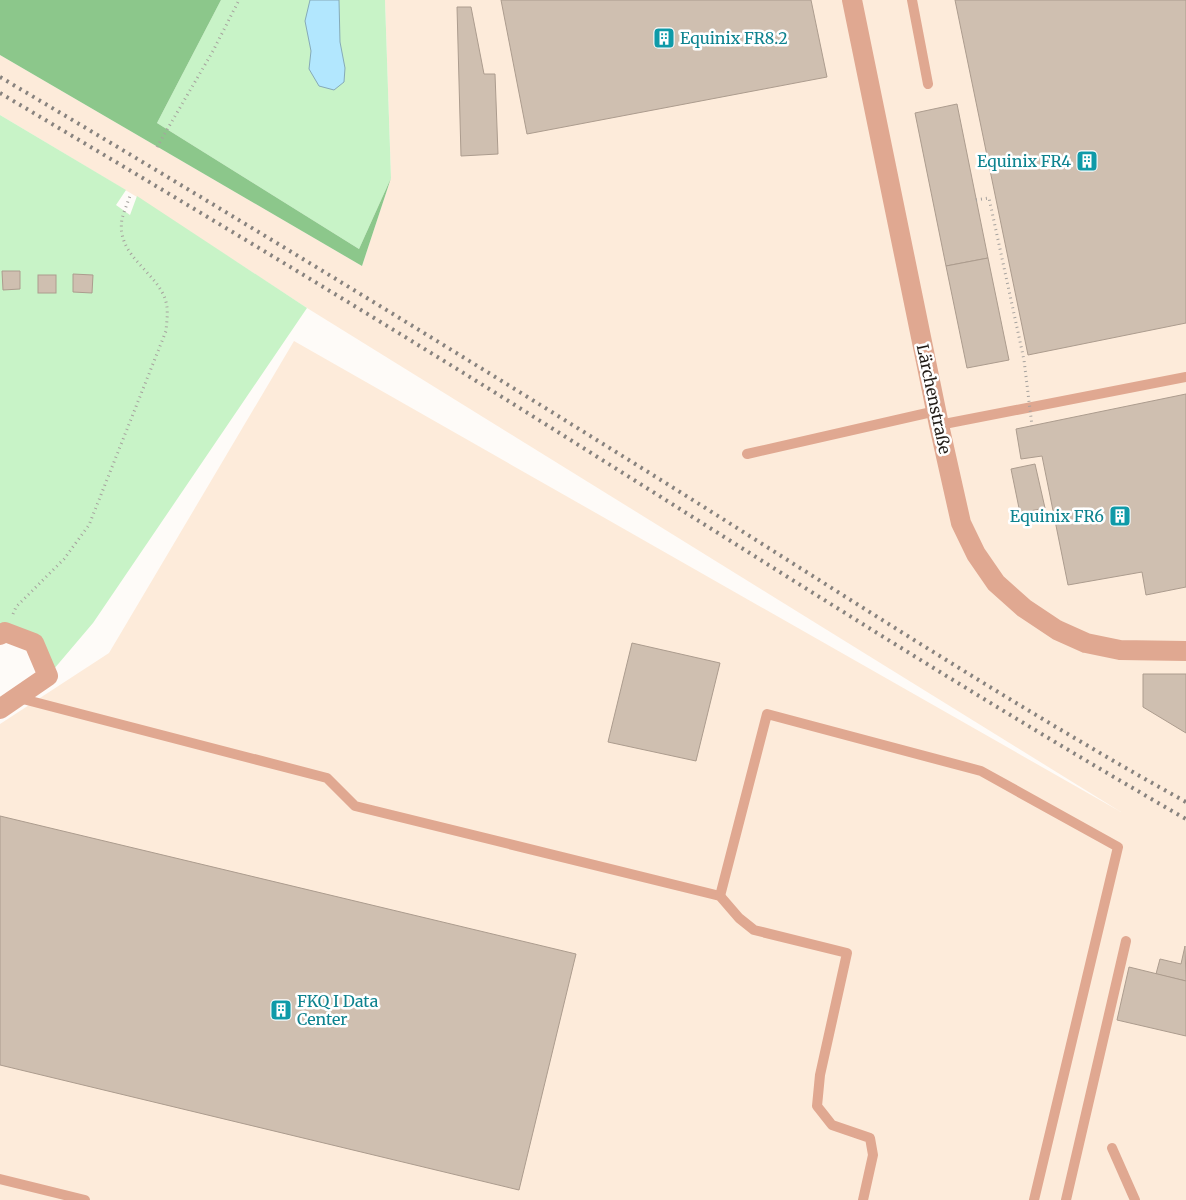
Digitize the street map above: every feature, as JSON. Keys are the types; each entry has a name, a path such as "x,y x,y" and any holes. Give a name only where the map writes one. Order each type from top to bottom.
{"street":[{"name":"Lärchenstraße","path":"852,0 937,418 961,523 976,554 996,582 1037,617 1057,630 1086,644 1120,650 1186,651"},
{"path":"0,709 19,698 48,676 34,643 2,633"}],"lane":[{"path":"912,0 928,84"},
{"path":"747,454 937,418 1186,377"},
{"path":"19,698 327,778 355,806 720,896 739,918 754,930 847,953 820,1076 817,1106 832,1125 870,1138 873,1155 863,1200"},
{"path":"720,896 767,714 981,771 1118,847 1034,1200"},
{"path":"1066,1200 1126,941"},
{"path":"1112,1148 1135,1200"},
{"path":"0,1179 85,1200"}],"path":[{"path":"157,147 213,51 239,0"},
{"path":"2,633 16,607 64,559 89,525 166,331 168,312 165,298 159,286 126,247 122,235 122,220 131,193"},
{"path":"976,200 989,198 1024,360 1032,426"}],"shaded area":[{"path":"385,0 1186,0 1186,1200 0,1200 0,724 109,653 294,341 1121,812 307,308 137,197 0,115 0,55 362,266 391,178"}],"green space":[{"path":"0,0 221,0 157,123 359,249 391,178 362,266 0,55"},
{"path":"221,0 385,0 391,178 359,249 157,123"},
{"path":"0,115 126,190 116,205 130,215 137,196 307,308 93,623 48,676 34,643 0,635"}],"water":[{"path":"310,0 339,0 340,42 345,68 344,82 334,90 319,86 309,69 311,51 305,21"}],"building":[{"name":"Equinix FR8.2","path":"501,0 811,0 827,77 527,134"},
{"name":"Equinix FR4","path":"955,0 1186,0 1186,323 1028,355"},
{"path":"457,7 471,7 484,74 495,74 498,154 461,156"},
{"path":"957,104 988,258 946,266 915,113"},
{"path":"988,258 1009,360 967,368 946,266"},
{"path":"2,271 20,271 20,289 3,290"},
{"path":"73,274 93,275 92,293 73,292"},
{"path":"38,275 56,275 56,293 38,293"},
{"name":"Equinix FR6","path":"1186,394 1186,587 1146,595 1142,572 1068,585 1042,456 1021,459 1016,429"},
{"path":"1035,464 1045,508 1020,513 1011,469"},
{"path":"632,643 720,663 696,761 608,742"},
{"path":"1143,674 1186,674 1186,733 1143,707"},
{"name":"FKQ I Data Center","path":"0,816 576,954 519,1190 0,1065"},
{"path":"1185,946 1186,981 1156,974 1160,959 1181,964"},
{"path":"1129,967 1186,981 1186,1036 1117,1020"}],"railway":[{"path":"0,77 426,334 1057,728 1186,802"},
{"path":"0,93 359,309 919,659 1096,767 1186,819"}],"place":[{"name":"Equinix FR8.2","path":"664,38"},
{"name":"Equinix FR4","path":"1087,161"},
{"name":"Equinix FR6","path":"1120,516"},
{"name":"FKQ I Data Center","path":"281,1010"}]}
